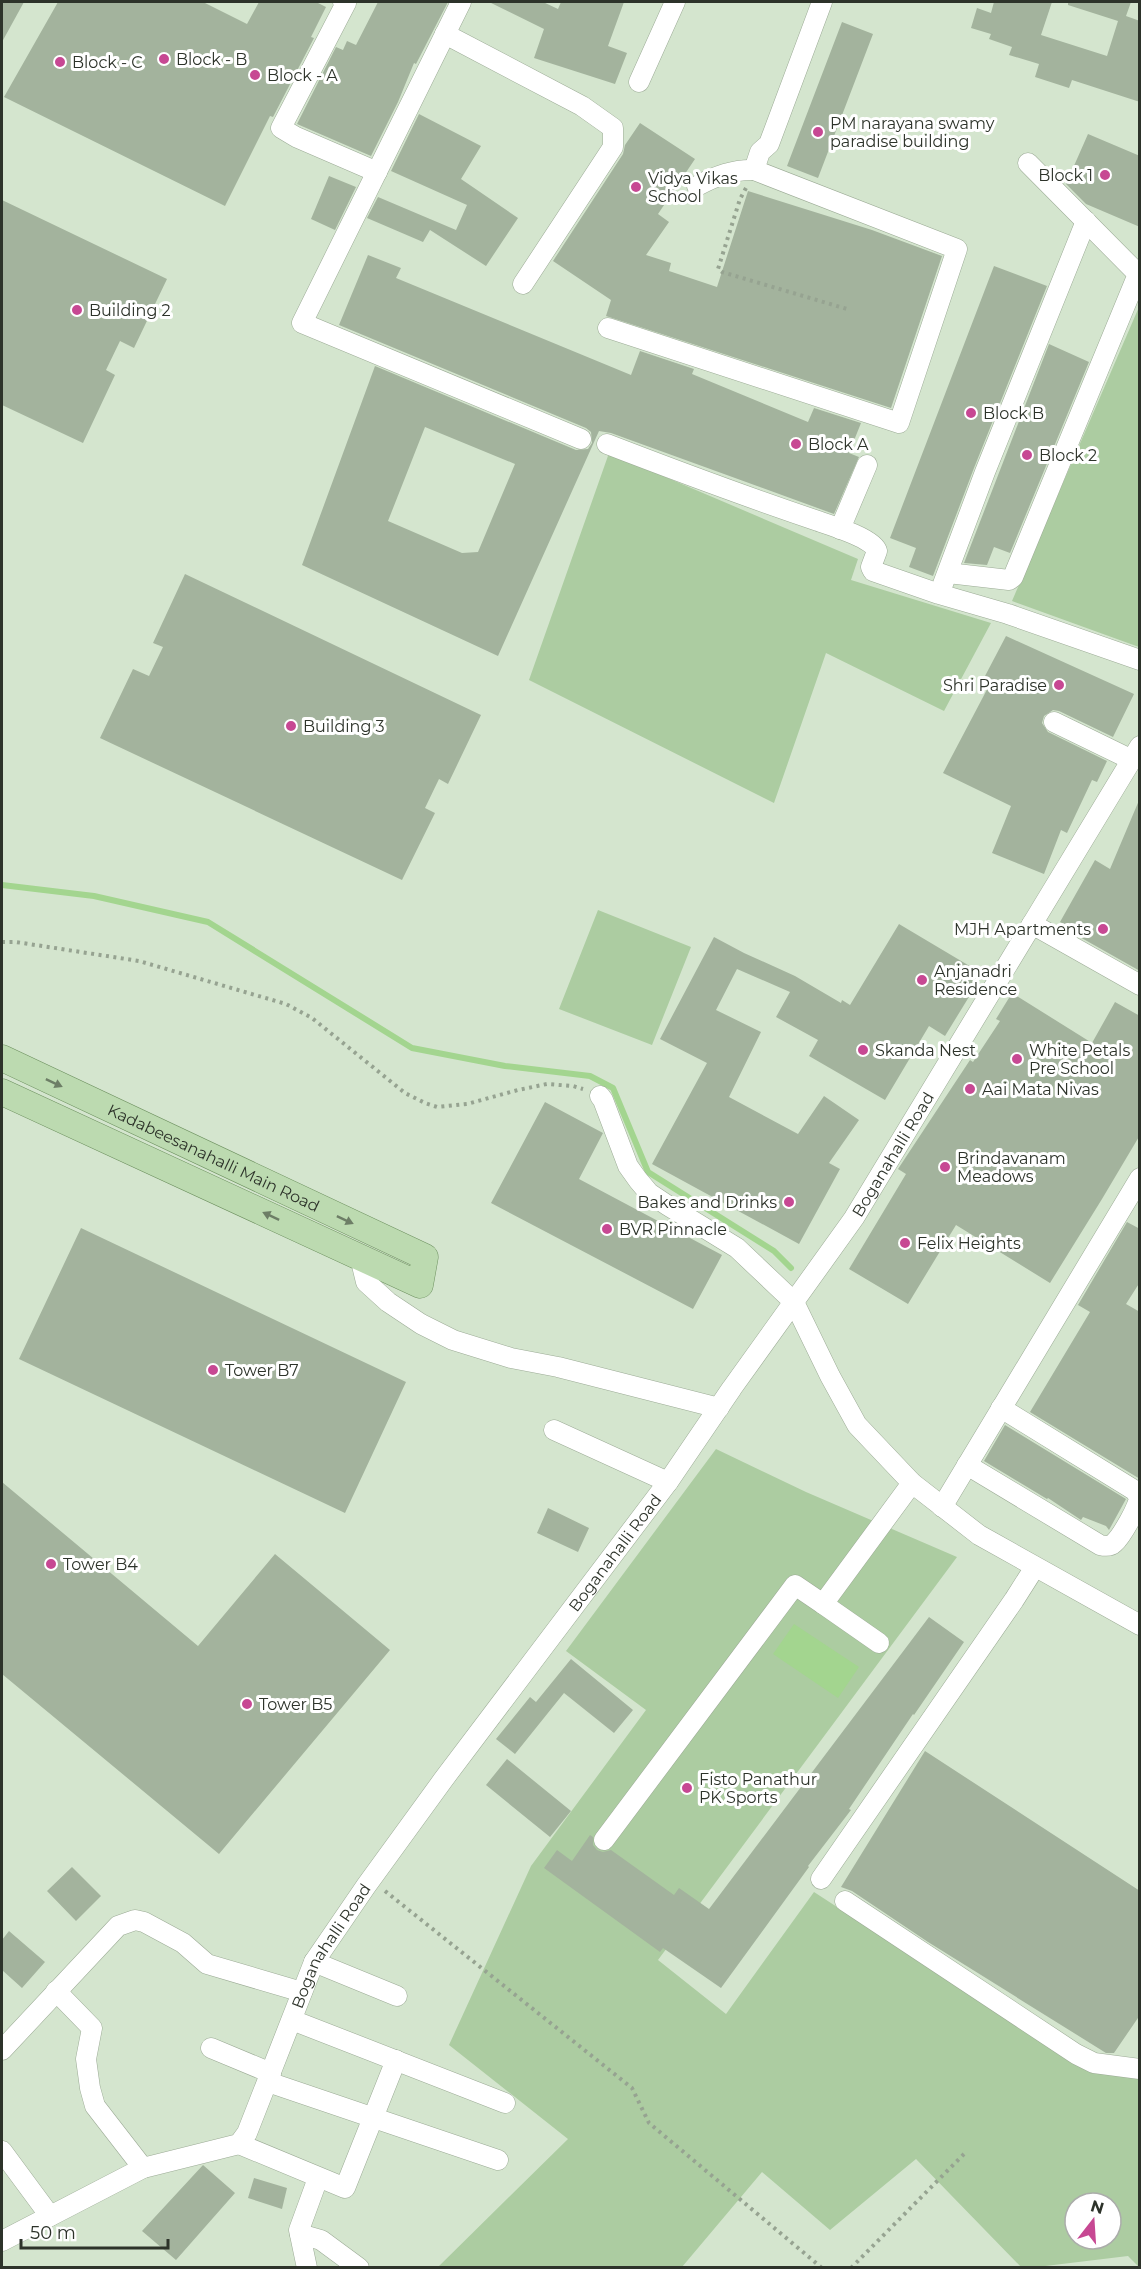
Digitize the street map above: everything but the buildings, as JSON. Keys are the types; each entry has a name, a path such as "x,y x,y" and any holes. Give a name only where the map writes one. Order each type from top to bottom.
{"main road":[{"name":"Kadabeesanahalli Main Road","path":"2,1058 425,1257 420,1285 2,1092"}],"street":[{"path":"343,2 346,3 277,126 296,137 377,172"},
{"path":"461,2 302,323 581,439"},
{"path":"639,82 675,2"},
{"path":"760,172 760,152 769,144 822,2"},
{"path":"445,34 582,106 612,128 614,147 523,284"},
{"path":"948,573 1009,580 1013,577 1138,273 1028,163"},
{"path":"608,328 899,423 957,249 760,172 742,170 725,174 697,186"},
{"path":"939,594 985,472 1086,221"},
{"path":"607,444 746,497 840,529 876,547 873,571 939,594 1008,614 1140,660"},
{"path":"840,529 867,465"},
{"path":"1054,722 1136,753"},
{"name":"Boganahalli Road","path":"239,2144 247,2133 314,1962 370,1879 443,1780 668,1482 854,1218 1136,753"},
{"path":"1032,924 1140,985"},
{"path":"600,1096 628,1166 638,1180 650,1193 667,1205 737,1248 794,1302 857,1425 912,1483 946,1501 979,1535 1140,1625"},
{"path":"946,1501 1140,1178"},
{"path":"360,1257 366,1282 388,1302 421,1324 453,1340 511,1358 558,1367 719,1408"},
{"path":"967,1465 1100,1545 1114,1544 1134,1511 1139,1496 1134,1490 1001,1408"},
{"path":"554,1430 668,1482"},
{"path":"823,1604 912,1483"},
{"path":"821,1880 1035,1567"},
{"path":"604,1840 795,1585 879,1643"},
{"path":"845,1901 1076,2054 1094,2063 1140,2069"},
{"path":"2,2050 118,1926 135,1920 144,1922 183,1943 207,1964 302,1992"},
{"path":"314,1962 397,1996"},
{"path":"56,1991 92,2028 86,2059 95,2106 143,2168"},
{"path":"292,2020 505,2103"},
{"path":"211,2048 270,2077 374,2118 498,2160"},
{"path":"2,2241 143,2168 239,2144 345,2188 396,2060"},
{"path":"2,2151 50,2216"},
{"path":"307,2268 299,2230 318,2178"},
{"path":"300,2234 321,2240 359,2268"}],"path":[{"path":"760,172 740,199 718,269 847,309"},
{"path":"2,942 16,942 139,962 286,1004 312,1018 405,1093 437,1107 467,1104 547,1084 573,1086 600,1096"},
{"path":"370,1879 632,2088 649,2123 822,2268"},
{"path":"850,2268 964,2154"}],"shaded area":[{"path":"1139,307 1139,647 1012,601"},
{"path":"609,453 858,559 851,580 991,623 944,711 826,653 774,803 529,680"},
{"path":"598,910 691,947 652,1045 559,1009"},
{"path":"716,1449 806,1492 957,1557 658,1960 726,2014 814,1892 1069,2058 1139,2063 1139,2267 1128,2256 1021,2267 916,2159 830,2230 762,2172 682,2267 437,2268 568,2139 449,2045 531,1866 646,1710 566,1651"},
{"path":"794,1624 859,1667 838,1698 773,1654"}],"waterway":[{"path":"2,885 94,896 208,922 412,1048 505,1066 590,1076 613,1088 648,1172 774,1251 791,1268"}],"place":[{"name":"Block - B","path":"164,59"},
{"name":"Block - C","path":"60,62"},
{"name":"Block - A","path":"255,75"},
{"name":"PM narayana swamy paradise building","path":"818,132"},
{"name":"Block 1","path":"1105,175"},
{"name":"Vidya Vikas School","path":"636,187"},
{"name":"Building 2","path":"77,310"},
{"name":"Block B","path":"971,413"},
{"name":"Block A","path":"796,444"},
{"name":"Block 2","path":"1027,455"},
{"name":"Shri Paradise","path":"1059,685"},
{"name":"Building 3","path":"291,726"},
{"name":"MJH Apartments","path":"1103,929"},
{"name":"Anjanadri Residence","path":"922,980"},
{"name":"Skanda Nest","path":"863,1050"},
{"name":"White Petals Pre School","path":"1017,1059"},
{"name":"Aai Mata Nivas","path":"970,1089"},
{"name":"Brindavanam Meadows","path":"945,1167"},
{"name":"Bakes and Drinks","path":"789,1202"},
{"name":"BVR Pinnacle","path":"607,1229"},
{"name":"Felix Heights","path":"905,1243"},
{"name":"Tower B7","path":"213,1370"},
{"name":"Tower B4","path":"51,1564"},
{"name":"Tower B5","path":"247,1704"},
{"name":"Fisto Panathur PK Sports","path":"687,1788"}]}
